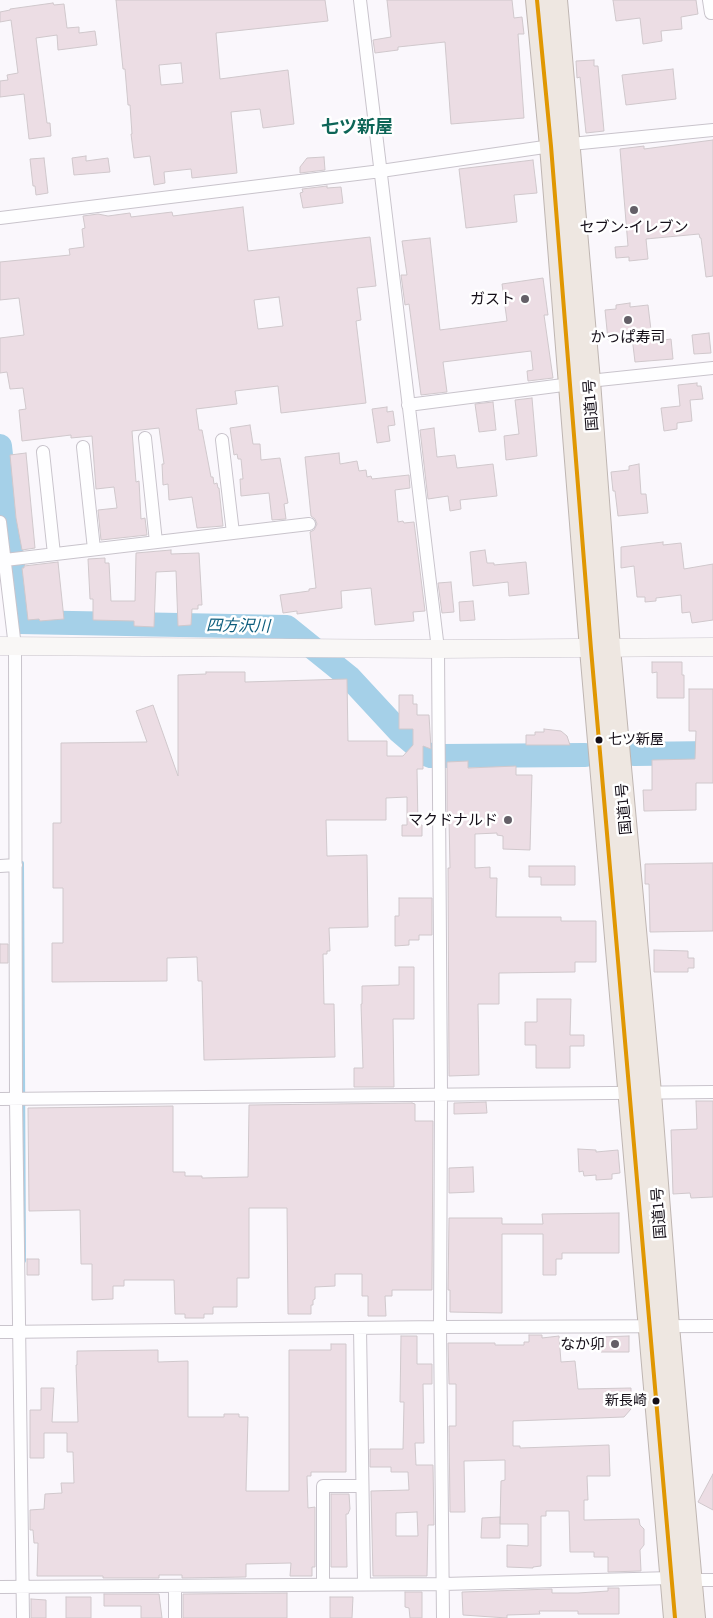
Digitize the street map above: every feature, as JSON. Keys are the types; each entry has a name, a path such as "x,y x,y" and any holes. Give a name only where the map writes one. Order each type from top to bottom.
{"highway":[{"name":"国道1号","path":"537,0 560,146"},
{"name":"国道1号","path":"556,0 560,146 600,648 681,1579 694,1618"},
{"name":"国道1号","path":"675,1618 681,1579"}],"street":[{"path":"360,0 438,650 441,1094 440,1327 444,1618"},
{"path":"0,218 380,171 560,146 713,130"},
{"path":"408,405 580,382 713,368"},
{"path":"145,438 156,542"},
{"path":"222,440 233,533"},
{"path":"83,447 94,549"},
{"path":"43,452 54,554"},
{"path":"0,522 5,560 5,648 16,865 16,1099 23,1618"},
{"path":"5,560 309,524"},
{"path":"5,648 438,650 713,647"},
{"path":"0,866 16,865"},
{"path":"0,1099 713,1092"},
{"path":"0,1332 713,1326"},
{"path":"360,1328 364,1584"},
{"path":"324,1584 324,1486 362,1486"},
{"path":"0,1587 713,1580"},
{"path":"175,1586 176,1618"}],"building":[{"path":"116,0 325,0 328,21 216,33 220,79 288,70 294,124 263,128 260,109 231,112 237,173 192,178 191,169 164,172 165,183 154,185 150,156 134,158 130,105 128,105 125,69 123,69","holes":["181,63 183,83 161,85 159,65"]},
{"path":"387,0 512,0 514,18 522,17 524,34 518,34 524,118 451,124 445,42 398,47 398,50 375,53 373,40 391,37"},
{"path":"613,0 696,0 698,14 681,17 682,29 661,31 662,41 643,44 640,18 616,21"},
{"path":"53,3 54,5 64,4 67,28 79,27 79,33 95,31 97,45 58,50 57,35 36,38 47,123 50,123 51,136 29,139 24,94 0,97 0,81 8,80 7,75 18,73 11,20 0,22 0,12"},
{"path":"594,60 594,66 598,66 604,131 586,133 580,77 577,78 576,61"},
{"path":"673,69 676,99 626,105 622,75"},
{"path":"713,140 713,276 706,277 699,234 646,239 648,259 629,261 629,257 616,258 615,247 628,246 620,149 644,146 644,149"},
{"path":"86,156 86,161 108,158 110,172 74,175 72,158"},
{"path":"324,157 325,170 300,173 300,167 307,158"},
{"path":"44,158 48,193 36,195 30,159"},
{"path":"533,160 537,193 514,195 517,222 466,228 459,169"},
{"path":"327,186 327,188 341,187 343,203 303,208 300,193 303,192 302,189"},
{"path":"243,207 248,251 370,237 376,286 357,288 361,320 356,321 366,403 281,413 278,386 235,391 237,404 196,409 199,430 202,430 211,477 213,477 214,484 217,483 219,488 223,526 197,528 192,497 169,500 168,484 163,485 162,464 164,464 159,428 132,431 136,482 139,481 141,519 145,518 147,535 101,540 98,510 117,508 114,487 96,489 92,436 71,438 71,435 22,441 19,410 26,409 23,388 10,389 7,372 0,373 0,338 24,335 19,298 0,300 0,262 70,255 69,249 84,247 82,229 85,228 83,216 98,214 108,216 130,213 131,217 172,212 173,216","holes":["279,297 283,326 258,329 254,300"]},
{"path":"430,238 440,330 507,321 502,284 543,278 548,315 544,315 553,378 528,381 527,371 533,370 531,351 443,362 447,392 421,395 409,304 405,305 401,275 407,275 402,241"},
{"name":"かっぱ寿司","path":"630,303 630,307 648,305 651,330 654,329 656,341 671,339 673,359 635,362 632,337 608,340 605,310 616,309 616,305"},
{"path":"709,333 711,353 694,354 692,335"},
{"path":"697,383 697,386 701,386 703,399 690,400 692,421 677,423 677,429 664,431 661,408 680,406 678,385"},
{"path":"532,398 537,456 506,460 504,436 519,434 515,400"},
{"path":"493,402 496,430 479,432 475,404"},
{"path":"387,407 387,412 393,411 395,425 388,426 390,441 377,443 372,409"},
{"path":"250,425 253,444 260,444 261,460 280,458 288,503 284,504 286,519 272,520 269,493 241,496 240,479 243,479 241,459 238,459 237,454 234,455 230,428"},
{"path":"434,428 437,457 455,455 457,468 493,464 497,496 460,500 461,509 450,511 448,496 428,499 420,430"},
{"path":"26,453 35,548 22,550 16,518 10,455"},
{"path":"339,453 340,464 357,461 359,471 366,470 367,477 371,476 372,479 409,475 410,488 395,490 398,522 414,522 425,611 413,612 414,621 375,625 371,588 341,591 342,608 297,614 297,611 283,613 280,595 309,591 309,589 316,588 310,532 314,530 317,524 311,516 305,457"},
{"path":"639,464 641,494 646,494 648,513 618,516 611,472 629,470 629,466"},
{"path":"663,542 663,545 681,543 684,569 713,564 713,620 692,623 690,612 682,613 681,595 656,598 656,601 645,602 645,597 637,597 634,566 621,568 621,547"},
{"path":"171,550 171,554 199,553 202,605 198,605 198,609 192,609 191,625 178,626 176,571 156,572 154,627 134,626 134,621 93,620 93,599 90,599 88,559 105,558 105,563 109,563 111,601 135,601 136,553"},
{"path":"485,550 487,563 494,563 494,565 526,562 529,594 509,596 508,582 473,586 470,552"},
{"path":"58,562 64,619 28,620 22,568 24,566"},
{"path":"451,582 454,612 442,613 438,583"},
{"path":"473,601 475,620 460,621 459,602"},
{"path":"652,662 682,662 684,698 657,698 657,672 652,673"},
{"path":"206,672 245,672 245,682 347,679 348,741 387,741 387,756 403,756 413,745 413,729 399,729 399,695 413,695 413,704 417,704 417,715 429,715 431,749 423,746 423,769 417,769 418,825 422,825 422,836 402,836 402,825 407,825 407,797 386,798 386,820 326,820 327,856 367,855 368,927 329,928 330,951 327,951 327,954 323,954 324,1004 334,1004 335,1057 204,1060 202,981 198,981 197,957 167,958 167,981 52,982 52,943 63,943 63,888 53,888 53,823 61,823 61,743 147,742 136,711 153,705 178,776 178,675 206,674"},
{"path":"689,689 713,689 713,783 696,783 696,810 644,811 643,790 652,790 652,760 695,759 696,731 689,731"},
{"path":"544,729 561,731 567,736 570,745 526,745 526,735 544,732"},
{"path":"468,761 468,768 516,766 516,775 532,775 530,850 503,849 503,836 497,835 497,833 475,834 475,868 490,867 490,878 497,878 496,917 561,917 561,921 596,921 596,962 575,962 575,972 499,973 499,1004 478,1004 479,1075 449,1076 448,868 450,868 449,819 447,819 447,762"},
{"path":"713,863 713,931 650,932 649,884 645,884 645,864"},
{"path":"529,866 575,866 575,885 541,885 541,877 529,877"},
{"path":"399,898 432,898 432,935 419,935 419,940 409,940 409,945 395,946 395,916 399,916"},
{"path":"0,944 8,944 8,963 0,963"},
{"path":"654,950 688,951 688,958 694,958 694,968 688,968 688,972 654,972"},
{"path":"399,967 414,967 414,1019 393,1019 394,1087 354,1087 354,1068 363,1068 362,986 399,985"},
{"path":"537,999 571,999 570,1035 584,1035 584,1046 570,1046 570,1068 536,1068 536,1045 525,1045 525,1022 537,1022"},
{"path":"696,1101 713,1101 713,1197 691,1198 690,1193 673,1194 671,1130 697,1129"},
{"path":"486,1102 487,1113 454,1114 454,1103"},
{"path":"415,1104 415,1121 433,1121 432,1290 392,1290 392,1296 385,1296 386,1316 368,1316 368,1296 362,1296 362,1274 335,1274 335,1286 315,1287 315,1299 313,1300 313,1305 311,1305 311,1314 288,1314 287,1208 249,1208 249,1278 237,1278 237,1307 213,1307 213,1314 204,1314 204,1318 185,1318 185,1314 175,1314 174,1280 124,1280 124,1286 113,1286 113,1299 92,1300 92,1264 81,1264 80,1210 29,1211 28,1108 173,1106 173,1172 185,1172 185,1176 202,1176 202,1178 248,1177 249,1105"},
{"path":"578,1149 596,1150 596,1152 618,1150 620,1173 612,1174 612,1179 596,1180 596,1175 584,1176 583,1171 579,1172"},
{"path":"473,1167 474,1192 449,1193 449,1168"},
{"path":"619,1213 619,1253 562,1253 562,1259 556,1259 556,1275 543,1275 543,1234 502,1234 502,1313 450,1312 450,1290 448,1290 449,1218 502,1218 502,1224 543,1224 542,1214"},
{"path":"27,1259 39,1259 39,1275 27,1275"},
{"path":"529,1335 542,1335 542,1338 559,1336 561,1362 575,1361 578,1389 631,1388 631,1409 624,1417 513,1421 513,1446 520,1446 520,1448 609,1445 610,1476 587,1476 588,1500 584,1500 584,1520 639,1519 640,1525 644,1529 644,1545 640,1550 641,1571 608,1572 608,1557 594,1557 594,1552 570,1552 569,1511 546,1511 546,1516 541,1516 541,1566 533,1568 507,1567 507,1545 528,1546 528,1524 500,1524 501,1481 505,1480 505,1460 464,1461 465,1512 450,1512 449,1426 456,1426 456,1384 449,1384 448,1343 524,1345 524,1342 529,1342"},
{"path":"401,1336 417,1336 417,1364 432,1364 432,1384 423,1384 424,1443 415,1443 416,1465 433,1465 434,1525 428,1525 427,1576 373,1576 371,1491 409,1490 408,1472 391,1472 391,1467 370,1467 370,1449 403,1449 404,1402 400,1402","holes":["417,1512 418,1536 396,1536 396,1513"]},
{"name":"なか卯","path":"629,1336 629,1352 601,1352 600,1337"},
{"path":"331,1344 346,1344 346,1472 311,1472 311,1476 307,1476 308,1508 315,1507 315,1567 312,1567 312,1576 290,1576 291,1563 246,1564 246,1577 182,1578 182,1575 159,1575 159,1578 37,1576 38,1543 34,1543 33,1530 30,1530 30,1510 44,1509 45,1494 62,1493 61,1483 74,1483 73,1452 67,1452 67,1433 44,1433 44,1458 30,1458 30,1410 41,1410 41,1388 54,1388 52,1422 78,1422 77,1351 158,1350 158,1362 188,1361 188,1417 224,1417 224,1414 239,1414 239,1417 248,1417 246,1491 289,1491 289,1350 331,1350"},
{"path":"713,1474 713,1510 698,1502"},
{"path":"331,1494 349,1494 350,1509 348,1514 346,1514 347,1567 331,1567"},
{"path":"500,1517 500,1538 481,1538 482,1518"},
{"path":"608,1588 619,1588 619,1614 578,1614 578,1611 539,1611 540,1614 507,1615 507,1618 463,1615 462,1592 552,1589 552,1593 578,1593 608,1591"},
{"path":"405,1592 422,1592 422,1618 410,1618 409,1608 405,1607"},
{"path":"287,1593 287,1618 183,1618 183,1594"},
{"path":"104,1594 159,1594 162,1618 141,1618 141,1606 104,1606"},
{"path":"66,1597 91,1597 91,1618 66,1618"},
{"path":"330,1597 353,1597 352,1618 330,1618"},
{"path":"31,1599 46,1600 46,1618 31,1618"}],"waterway":[{"name":"四方沢川","path":"0,446 19,622 287,627 349,677 399,731 426,754 431,756 585,755"},
{"name":"四方沢川","path":"634,754 713,753"},
{"path":"22,863 24,1261"}],"transit line":[{"path":"537,0 551,146 591,649 675,1618"}],"place":[{"name":"セブン-イレブン","path":"634,210"},
{"name":"ガスト","path":"525,299"},
{"name":"かっぱ寿司","path":"628,320"},
{"name":"七ツ新屋","path":"599,740"},
{"name":"マクドナルド","path":"508,820"},
{"name":"なか卯","path":"615,1344"},
{"name":"新長崎","path":"656,1401"}],"district":[{"name":"七ツ新屋","path":"357,127"}]}
